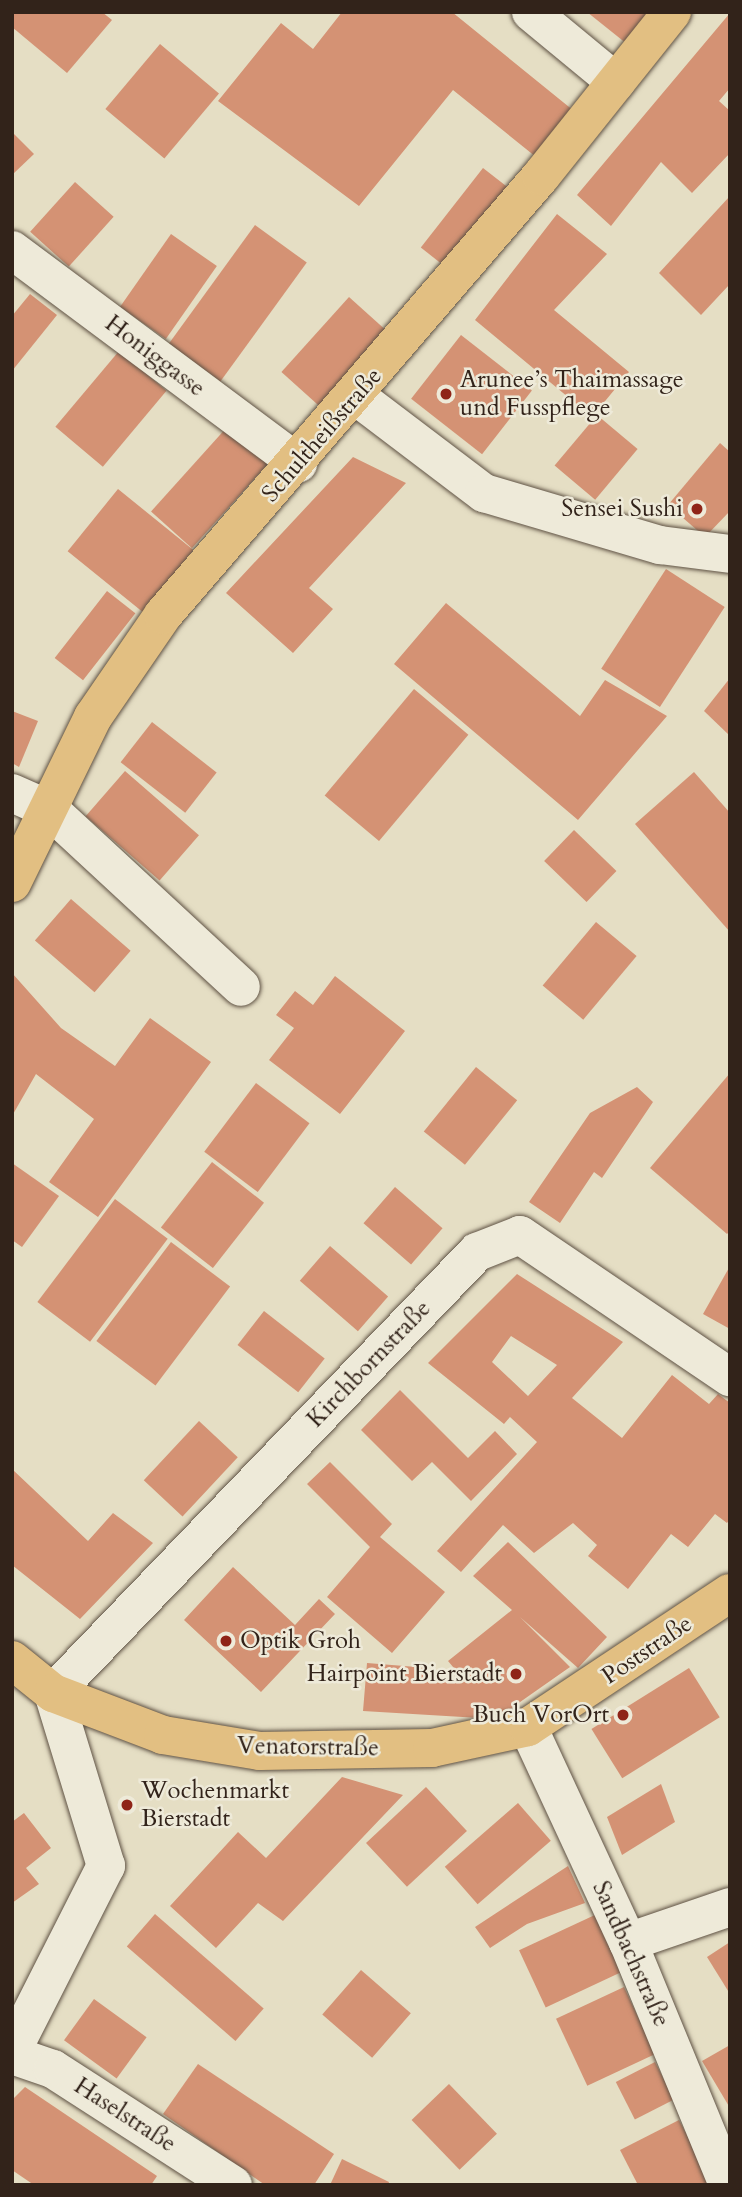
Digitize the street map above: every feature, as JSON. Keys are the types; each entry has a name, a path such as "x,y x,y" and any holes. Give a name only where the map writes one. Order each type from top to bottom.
{"main road":[{"name":"Schultheißstraße","path":"12,883 93,718 163,615 356,396 672,12"},
{"name":"Poststraße","path":"528,1727 730,1593"},
{"name":"Venatorstraße","path":"12,1660 53,1693 163,1735 260,1751 432,1748 528,1727"}],"street":[{"path":"531,12 616,82"},
{"name":"Honiggasse","path":"12,250 298,463"},
{"path":"356,396 484,493 660,545 730,554"},
{"path":"12,793 50,810 241,987"},
{"name":"Kirchbornstraße","path":"53,1693 477,1252 520,1236 730,1377"},
{"path":"12,2053 106,1867 53,1693"},
{"name":"Sandbachstraße","path":"528,1727 628,1942 728,2185"},
{"path":"628,1942 730,1907"},
{"name":"Haselstraße","path":"12,2053 53,2069 233,2185"}],"building":[{"path":"12,12 102,12 112,20 67,73 12,27"},
{"path":"342,12 452,12 574,111 536,157 453,90 359,206 218,101 281,23 313,49"},
{"path":"587,12 653,12 627,44"},
{"path":"730,13 730,88 719,101 730,111 730,153 692,193 661,162 611,226 577,195"},
{"path":"160,44 219,93 164,159 105,109"},
{"path":"12,132 34,154 12,175"},
{"path":"483,168 509,188 447,268 421,248"},
{"path":"75,182 114,217 69,267 30,232"},
{"path":"730,196 730,284 701,315 659,273"},
{"path":"557,214 607,254 554,310 629,372 592,417 475,320"},
{"path":"255,225 307,263 220,382 169,344"},
{"path":"171,234 217,266 166,339 120,307"},
{"path":"30,294 57,315 12,371 12,316"},
{"path":"349,297 388,332 320,407 281,372"},
{"path":"461,335 532,390 482,454 411,399"},
{"path":"119,351 166,391 103,467 55,427"},
{"path":"597,415 638,449 595,500 555,466"},
{"path":"228,426 269,463 192,548 151,511"},
{"path":"720,443 730,452 730,511 705,537 668,505"},
{"path":"353,457 406,483 309,588 333,609 293,653 226,593"},
{"path":"118,489 193,550 143,612 68,551"},
{"path":"666,569 725,607 660,707 601,669"},
{"path":"107,591 135,613 83,680 55,658"},
{"path":"446,603 580,716 605,680 667,716 578,820 394,664"},
{"path":"730,678 730,736 704,711"},
{"path":"414,689 468,735 379,841 325,795"},
{"path":"12,711 38,721 19,767 12,763"},
{"path":"152,722 217,772 185,813 121,762"},
{"path":"125,771 199,835 160,881 86,816"},
{"path":"694,772 730,813 730,932 635,824"},
{"path":"574,830 616,871 587,902 544,861"},
{"path":"71,899 131,951 95,992 35,941"},
{"path":"596,922 637,956 583,1020 543,986"},
{"path":"12,973 61,1028 115,1066 150,1018 211,1062 98,1217 49,1182 94,1119 36,1074 12,1116"},
{"path":"335,976 405,1031 340,1114 269,1060 294,1028 276,1015 295,991 313,1005"},
{"path":"476,1067 517,1100 465,1165 424,1132"},
{"path":"730,1073 730,1231 727,1234 650,1168"},
{"path":"256,1083 310,1123 258,1192 204,1152"},
{"path":"637,1087 653,1102 602,1178 594,1172 560,1223 529,1202 590,1113"},
{"path":"212,1162 264,1203 213,1268 161,1227"},
{"path":"12,1163 59,1196 22,1247 12,1240"},
{"path":"395,1187 443,1228 411,1265 364,1223"},
{"path":"115,1199 168,1239 90,1342 37,1302"},
{"path":"171,1242 230,1287 155,1386 96,1341"},
{"path":"330,1246 388,1297 358,1331 300,1281"},
{"path":"730,1266 730,1329 703,1314"},
{"path":"517,1274 623,1342 572,1398 622,1438 672,1375 709,1404 718,1394 730,1403 730,1519 727,1523 715,1514 688,1547 671,1534 628,1589 588,1556 597,1545 573,1523 534,1553 503,1525 461,1572 437,1551 537,1442 510,1417 504,1424 428,1363","holes":["511,1336 557,1365 528,1396 492,1362"]},
{"path":"264,1311 325,1358 298,1392 238,1345"},
{"path":"400,1390 468,1458 495,1431 517,1454 471,1501 432,1462 412,1481 361,1430"},
{"path":"199,1421 238,1457 183,1516 144,1480"},
{"path":"330,1462 392,1524 380,1537 445,1592 392,1653 327,1597 370,1547 307,1484"},
{"path":"12,1469 88,1541 113,1513 153,1543 80,1619 12,1565"},
{"path":"508,1542 607,1637 578,1668 520,1617 570,1667 496,1719 363,1711 367,1663 429,1668 427,1681 465,1681 448,1661 512,1610 473,1576"},
{"path":"233,1567 295,1625 319,1599 335,1614 261,1692 184,1620"},
{"path":"689,1668 720,1717 622,1778 591,1729"},
{"path":"342,1777 403,1795 283,1921 258,1903 216,1948 170,1906 238,1832 266,1858"},
{"path":"661,1784 675,1822 622,1855 607,1817"},
{"path":"426,1787 467,1831 407,1887 366,1843"},
{"path":"518,1803 551,1841 478,1904 445,1867"},
{"path":"24,1813 51,1848 26,1868 39,1884 12,1903 12,1822"},
{"path":"568,1866 585,1903 527,1924 490,1948 475,1927"},
{"path":"155,1914 264,2008 235,2041 127,1946"},
{"path":"597,1914 624,1971 546,2007 519,1950"},
{"path":"730,1942 730,1994 707,1957"},
{"path":"361,1970 411,2013 372,2058 322,2015"},
{"path":"624,1987 655,2054 587,2086 556,2019"},
{"path":"94,1999 147,2037 117,2078 64,2040"},
{"path":"730,2045 730,2108 702,2061"},
{"path":"655,2062 674,2099 635,2119 616,2082"},
{"path":"198,2064 334,2154 314,2185 265,2185 163,2114"},
{"path":"449,2084 497,2134 460,2170 412,2120"},
{"path":"25,2087 157,2176 151,2185 34,2185 12,2170 12,2100"},
{"path":"679,2120 713,2185 638,2185 620,2150"},
{"path":"342,2159 389,2182 388,2185 330,2185"}],"place":[{"name":"Arunee’s Thaimassage und Fusspflege","path":"446,394"},
{"name":"Sensei Sushi","path":"697,509"},
{"name":"Optik Groh","path":"226,1641"},
{"name":"Hairpoint Bierstadt","path":"516,1674"},
{"name":"Buch VorOrt","path":"623,1715"},
{"name":"Wochenmarkt Bierstadt","path":"127,1805"}]}
